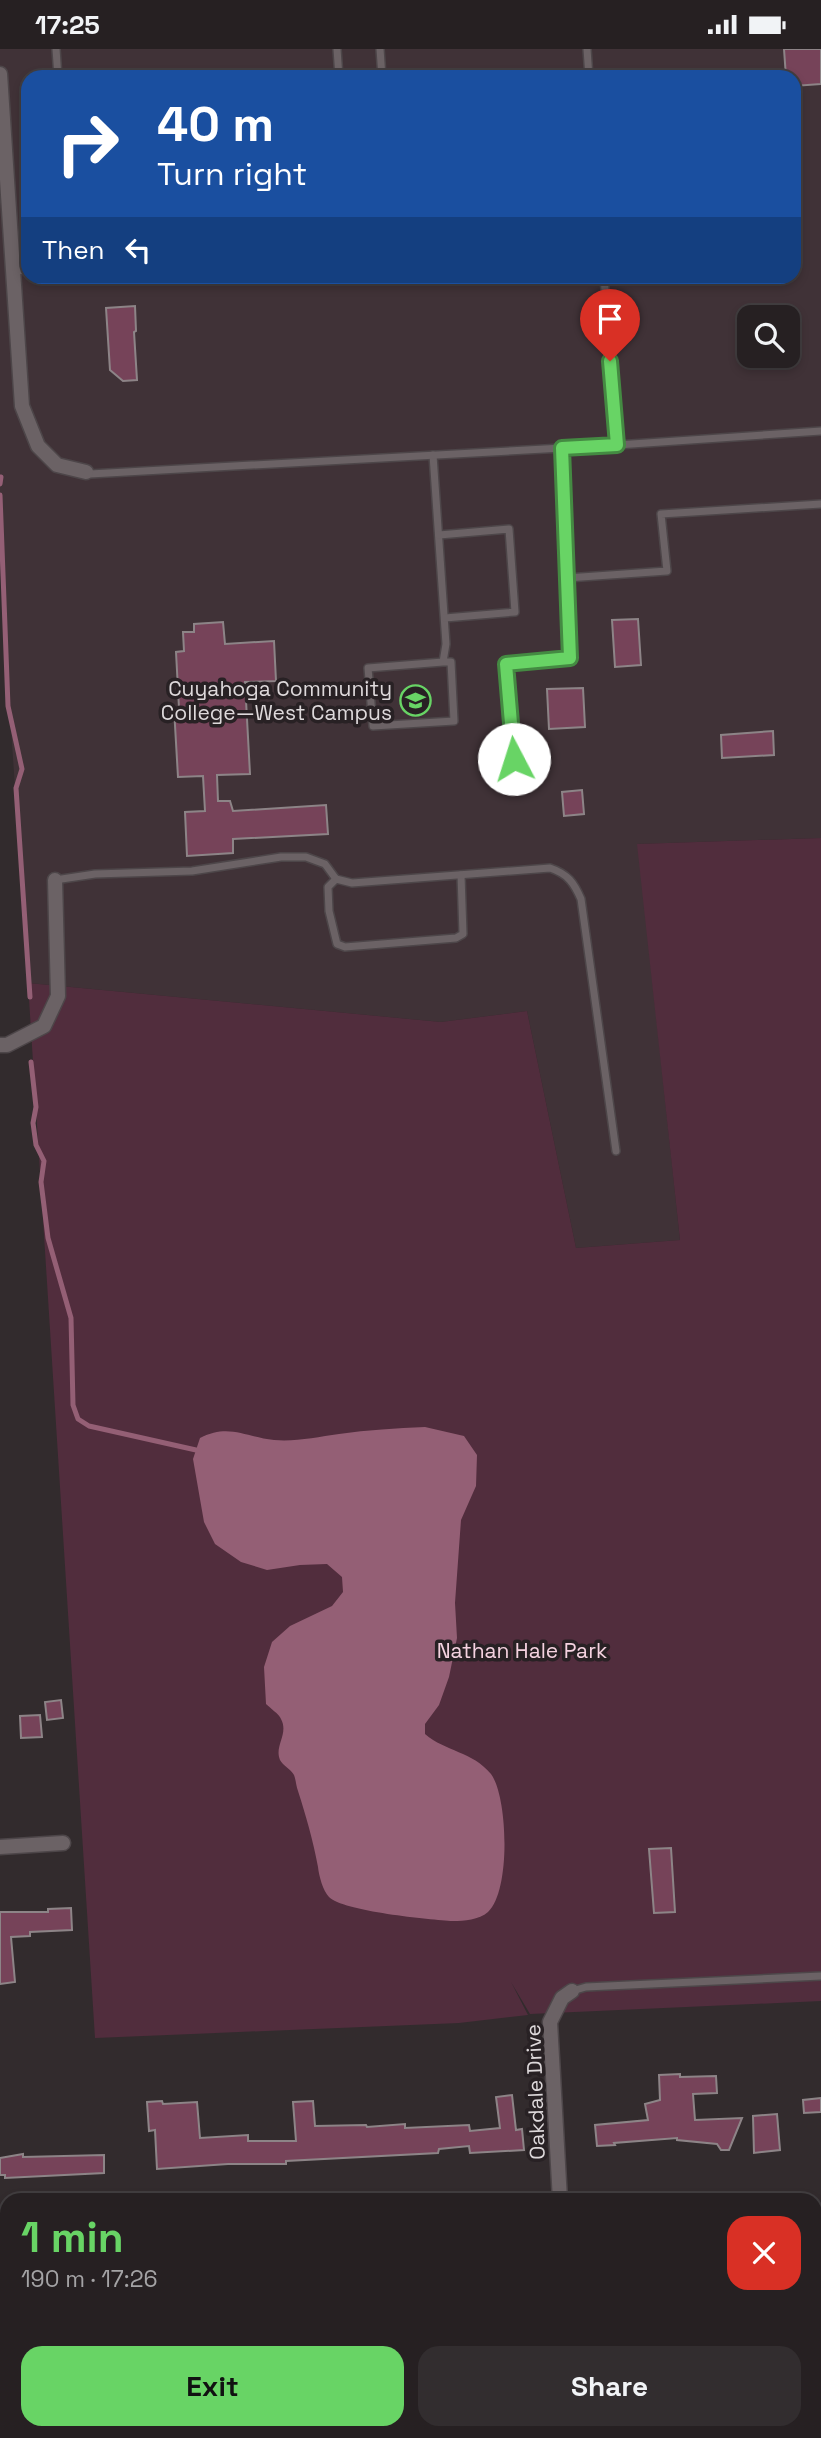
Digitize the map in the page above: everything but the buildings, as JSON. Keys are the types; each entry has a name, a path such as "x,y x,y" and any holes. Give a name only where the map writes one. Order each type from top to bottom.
{"street":[{"path":"0,74 21,270"},
{"path":"21,284 22,406 38,446 57,465 86,472"},
{"path":"0,1045 7,1045 44,1026 58,996 55,880"},
{"path":"0,1847 63,1843"},
{"name":"Oakdale Drive","path":"560,2193 550,2022 562,1998 572,1991"}],"lane":[{"path":"57,49 58,70"},
{"path":"337,49 338,70"},
{"path":"380,49 382,70"},
{"path":"587,49 588,70"},
{"path":"605,284 617,445"},
{"path":"86,472 90,474 617,445 821,431"},
{"path":"514,759 506,664 570,658 562,448"},
{"path":"433,455 446,644 443,662"},
{"path":"567,578 667,571 661,514 821,504"},
{"path":"439,535 509,529 515,612 444,618"},
{"path":"443,662 451,662 454,721 373,726 368,668 443,662"},
{"path":"55,880 95,874 192,871 281,857 306,857 325,864 336,879 352,883 551,868 562,872 574,883 581,899 616,1151"},
{"path":"336,879 328,887 329,911 337,944 345,947 456,938 463,934 461,875"},
{"path":"572,1991 586,1987 821,1976"}],"shaded area":[{"name":"Cuyahoga Community College—West Campus","path":"0,49 821,49 821,838 638,844 680,1240 576,1248 527,1011 441,1022 28,983 0,563"},
{"path":"425,1427 464,1436 477,1455 476,1486 461,1520 455,1603 457,1638 449,1677 439,1705 425,1724 425,1734 433,1740 484,1766 497,1786 501,1802 504,1865 501,1885 488,1912 462,1921 426,1919 351,1907 337,1902 325,1891 295,1777 280,1760 283,1724 266,1704 264,1667 272,1642 290,1626 332,1606 343,1592 342,1577 327,1564 267,1570 241,1562 215,1544 204,1522 193,1459 200,1438 220,1432 290,1440 371,1430"}],"green space":[{"name":"Nathan Hale Park","path":"821,838 821,2001 530,2014 511,1982 528,2015 459,2023 95,2038 28,983 441,1022 527,1011 576,1248 680,1240 637,844"}],"waterway":[{"path":"0,484 1,477"},
{"path":"0,495 8,706 22,769 16,788 30,997"},
{"path":"31,1062 36,1107 33,1123 36,1145 44,1161 41,1182 48,1238 71,1318 73,1405 78,1419 89,1426 196,1450"}],"place":[{"name":"Cuyahoga Community College—West Campus","path":"415,700"}],"route":[{"path":"514,759 506,664 570,658 562,448 617,445 610,361"}]}
